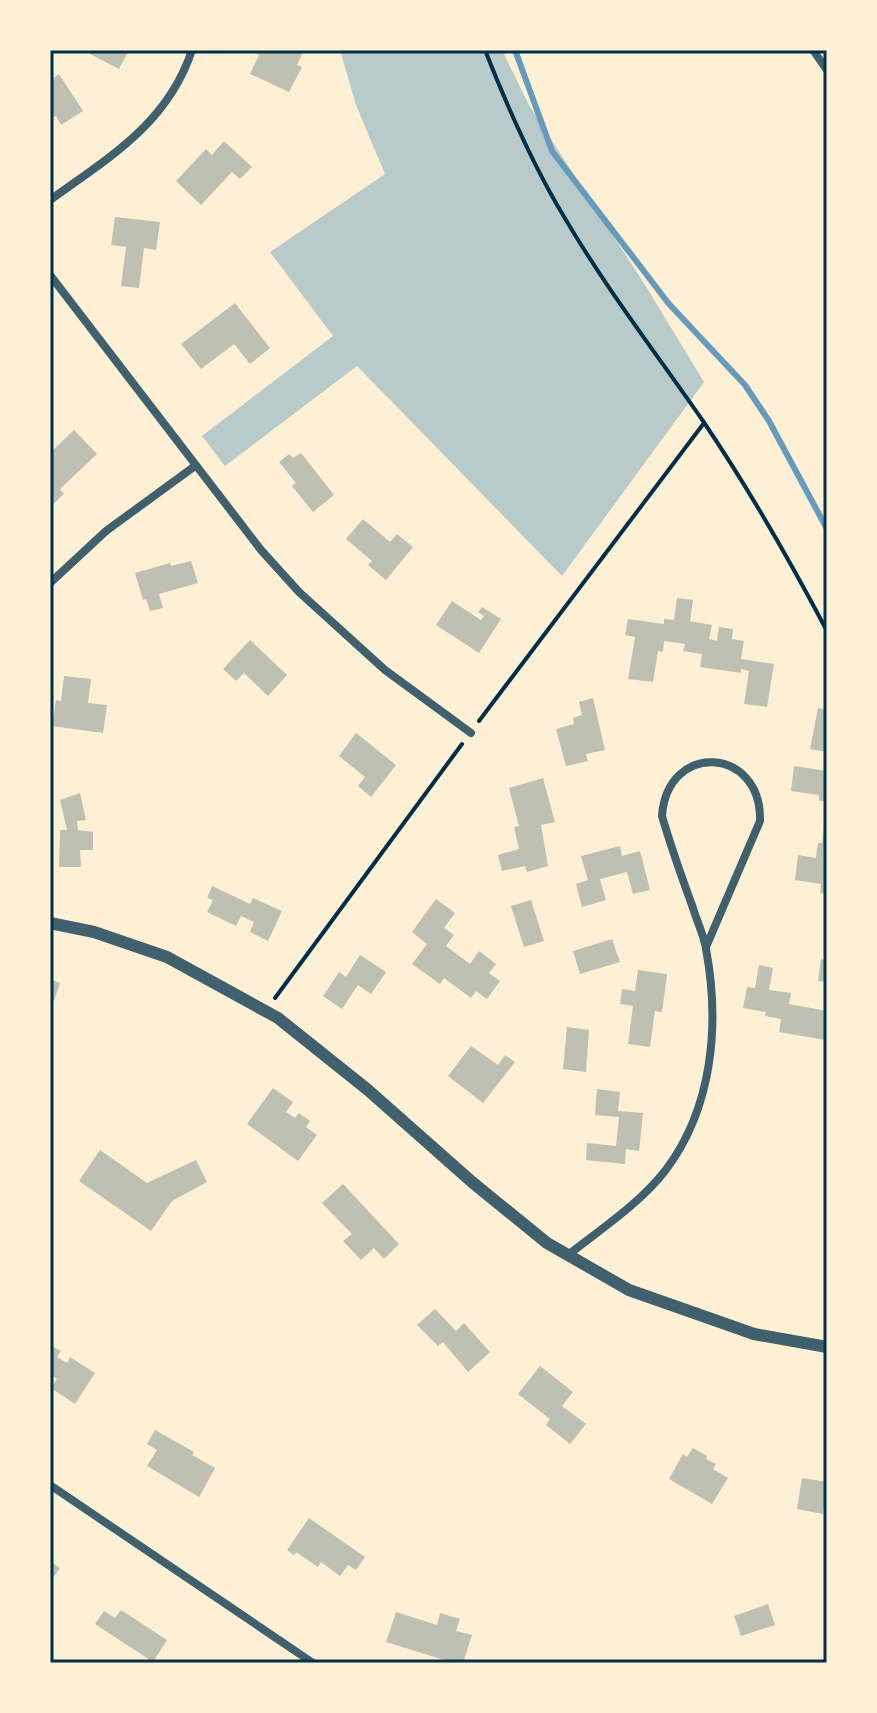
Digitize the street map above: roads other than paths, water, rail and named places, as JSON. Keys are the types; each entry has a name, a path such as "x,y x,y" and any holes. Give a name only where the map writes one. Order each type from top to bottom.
{"street":[{"path":"50,200 143,131 171,96 183,76 192,50"},
{"path":"813,50 827,70"},
{"path":"50,275 195,466 261,550 299,592 385,670 471,733"},
{"path":"50,583 106,531 195,466"},
{"path":"568,1255 624,1211 664,1171 683,1143 698,1110 711,1045 712,1014 706,947 662,816 664,799 676,777 698,763 714,762 731,765 745,775 755,788 760,813 754,836 706,947"},
{"path":"50,923 94,932 167,957 278,1018 368,1090 547,1243 629,1290 754,1334 827,1347"},
{"path":"50,1485 313,1663"}],"waterway":[{"path":"515,50 552,151 669,304 745,385 769,421 827,529"}]}
